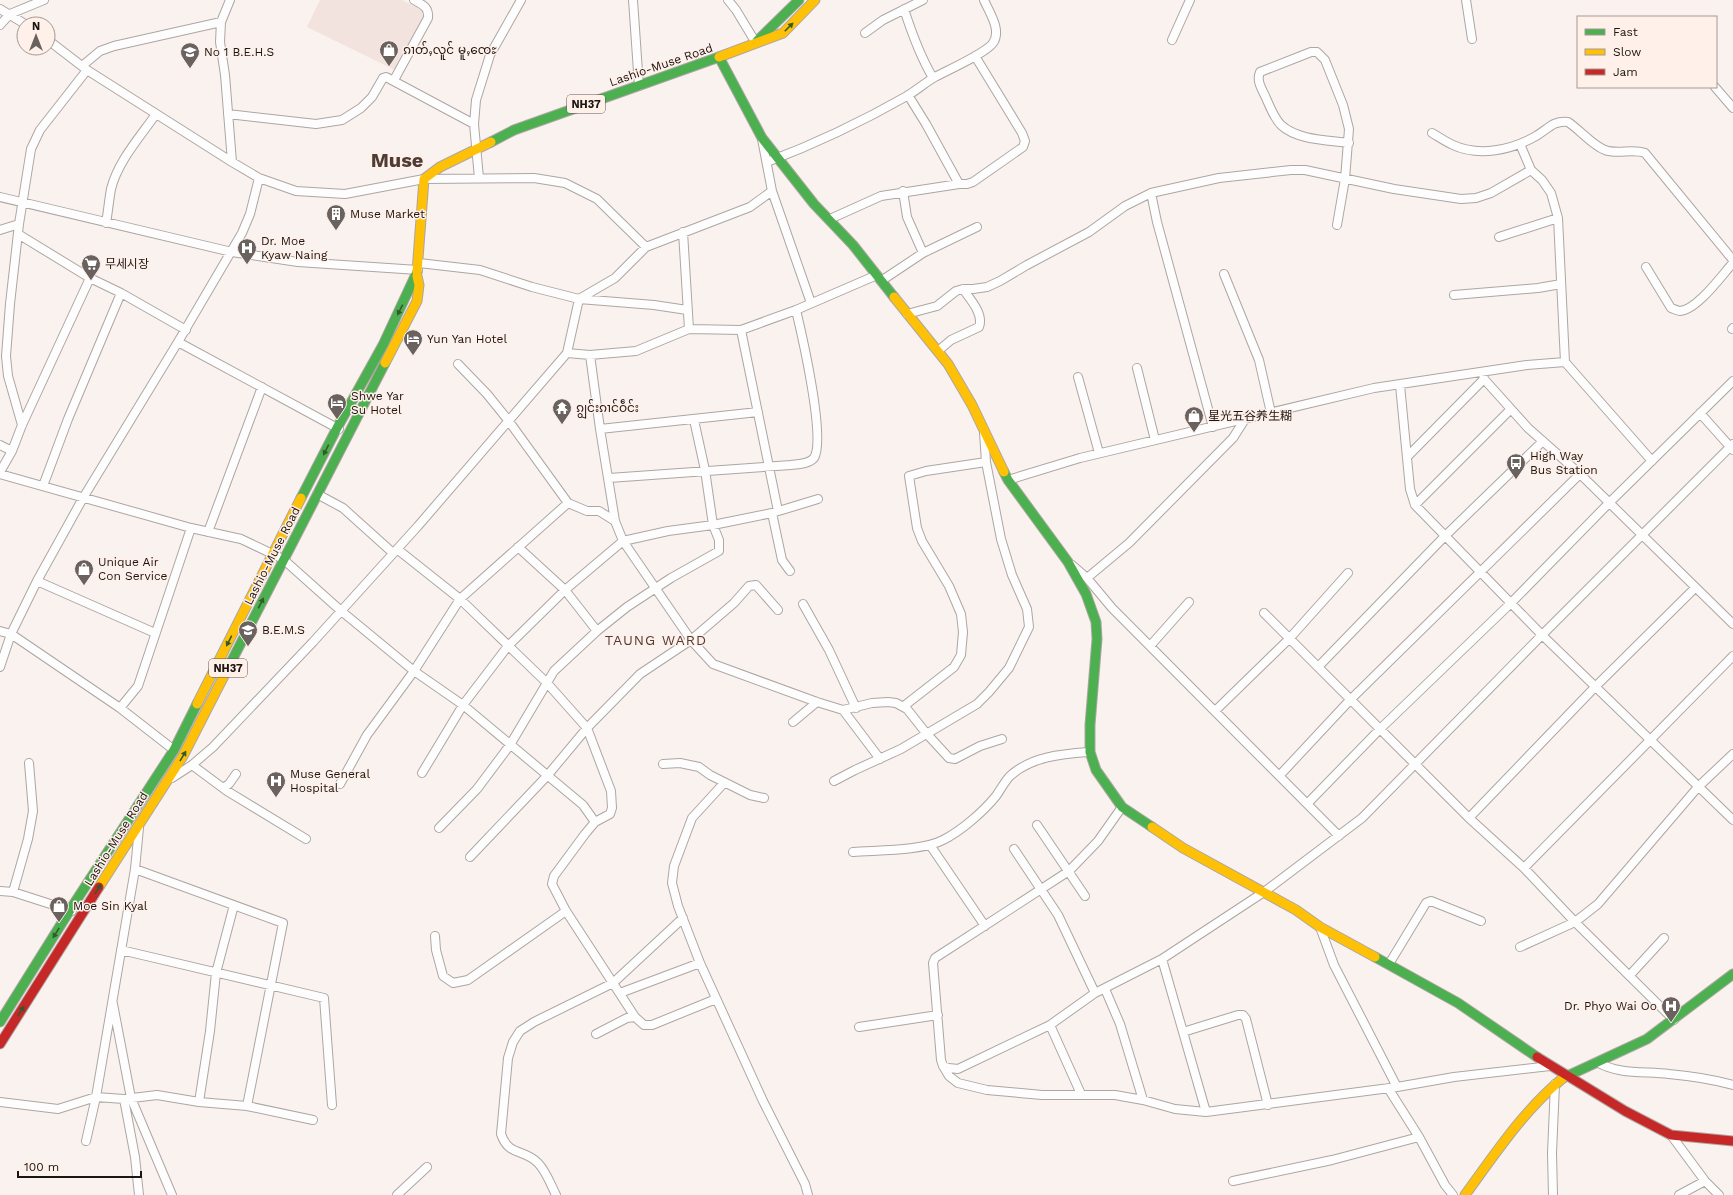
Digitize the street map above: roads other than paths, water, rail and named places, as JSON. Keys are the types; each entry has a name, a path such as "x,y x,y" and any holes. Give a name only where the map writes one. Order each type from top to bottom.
{"main road":[{"name":"NH37","path":"756,43 773,24 799,0"},
{"name":"NH37","path":"756,43 783,33 815,0"},
{"name":"Lashio-Muse Road","path":"0,1044 165,782 183,756 417,301 424,179 440,166 514,130 756,43"},
{"path":"719,57 762,138 814,204 830,219 948,364 984,429 1008,480 1068,562 1086,594 1096,622 1097,639 1090,726 1090,752 1096,770 1122,807 1182,848 1264,892 1296,910 1320,926 1458,1003 1550,1066 1625,1111 1671,1135 1733,1141"},
{"name":"Lashio-Muse Road","path":"0,1022 70,910 174,750 337,428 382,345 418,270"},
{"path":"1468,1194 1535,1103 1555,1084 1566,1076 1647,1039 1733,974"}],"street":[{"path":"0,25 10,14 44,0"},
{"path":"230,0 221,22 220,42 225,75 232,162"},
{"path":"394,80 428,18 429,11 427,7 414,0"},
{"path":"479,178 474,124 476,100 490,54 521,0"},
{"path":"633,0 638,86"},
{"path":"729,0 756,43"},
{"path":"865,33 883,20 923,0"},
{"path":"766,162 835,133 908,95 933,78 975,56 993,44 996,36 996,28 984,0"},
{"path":"1172,40 1190,0"},
{"path":"1466,0 1472,39"},
{"path":"0,9 16,18"},
{"path":"904,9 913,39 933,78"},
{"path":"22,425 4,375 19,224 32,149 40,130 85,68 100,51 114,46 221,22"},
{"path":"56,46 85,68 232,162 259,178 296,191 345,194 424,179 534,178 565,183 597,199 646,247"},
{"path":"1337,225 1345,179 1349,143 1349,129 1343,106 1325,60 1317,52 1311,52 1260,72 1258,77 1259,82 1271,109 1280,124 1290,132 1316,139 1349,143"},
{"path":"830,219 880,196 902,191 974,182 1023,147 1025,141 1022,133 975,56"},
{"path":"228,114 316,124 342,120 361,108 372,97 383,78 389,77 474,124"},
{"path":"1716,88 1733,108"},
{"path":"908,95 959,184"},
{"path":"106,223 112,188 119,169 126,156 156,114"},
{"path":"1432,133 1453,145 1473,151 1492,151 1520,144 1537,136 1555,122 1562,121 1568,122 1604,150 1638,150 1646,152 1733,260"},
{"path":"762,138 772,191 811,303"},
{"path":"1520,144 1531,170 1542,180 1551,193 1558,218 1565,362 1652,461"},
{"path":"907,314 937,306 956,291 987,286 1000,281 1033,261 1089,232 1125,206 1151,193 1220,178 1291,170 1305,170 1345,179 1461,199 1492,193 1531,170"},
{"path":"0,667 11,634 37,581 83,498 232,252 250,214 259,178"},
{"path":"152,785 165,782 192,765 239,719 313,642 340,610 395,551 567,353 579,299 615,278 646,247 750,207 772,191"},
{"path":"902,191 907,217 923,253"},
{"path":"1151,193 1161,236 1213,427"},
{"path":"0,197 232,252 298,262 418,270 480,270 532,287 579,299 654,305 687,310"},
{"path":"1499,238 1558,218"},
{"path":"0,230 19,224"},
{"path":"567,353 590,355 636,351 689,329 741,330 879,278 923,253 978,227"},
{"path":"683,232 689,329"},
{"path":"18,234 90,278 121,293 186,330"},
{"path":"1646,267 1671,308 1680,311 1691,307 1701,298 1733,263"},
{"path":"1224,274 1259,360 1271,413"},
{"path":"90,278 22,425 12,451 0,473 191,528 240,539 283,559 340,610 414,671 463,706 583,805 595,822"},
{"path":"1454,295 1538,288 1561,284"},
{"path":"938,351 952,340 974,331 981,323 974,304 963,289"},
{"path":"43,486 68,420 121,293"},
{"path":"609,478 807,463 813,459 816,453 816,415 804,341 796,310"},
{"path":"741,330 769,466 782,560 790,571"},
{"path":"178,342 348,434"},
{"path":"590,355 615,521 623,541 691,640 713,664 843,710 856,708 863,705 888,702 904,706 947,756 955,759 980,746 1002,740"},
{"path":"1008,480 1099,453 1374,388 1484,376 1527,365 1565,362"},
{"path":"458,364 508,420 568,503 587,511 599,511 615,521"},
{"path":"1137,368 1155,440"},
{"path":"1484,376 1528,428 1580,474 1733,624"},
{"path":"1407,457 1484,376"},
{"path":"1078,377 1099,453"},
{"path":"1307,804 1380,729 1511,603 1609,503 1733,381"},
{"path":"1400,385 1410,489 1415,505 1542,634 1733,820"},
{"path":"208,532 262,387"},
{"path":"1415,505 1511,409"},
{"path":"600,429 758,412"},
{"path":"944,1066 958,1069 1050,1024 1095,993 1162,959 1264,892 1362,818 1542,634 1732,447 1700,413"},
{"path":"1087,578 1129,543 1234,438 1245,419"},
{"path":"439,828 477,789 510,745 554,671 597,631 627,607 671,578 719,551 719,540 713,525 706,470 694,420"},
{"path":"834,782 855,770 901,749 977,704 1009,668 1029,627 1026,609 1012,575 1001,539 986,462 984,429"},
{"path":"1318,667 1444,536 1543,441"},
{"path":"0,445 12,451"},
{"path":"904,706 954,667 961,655 963,632 961,614 949,586 922,541 916,528 909,476 926,471 986,462"},
{"path":"1280,775 1350,700 1481,573 1580,474"},
{"path":"317,494 343,508 395,551 460,599 548,683 587,728 610,791 612,804 610,814 595,822 554,876 552,884 566,911 635,1017 644,1025 652,1025 716,999"},
{"path":"422,773 463,706 508,646 565,590 623,541 668,531 713,525 775,512 818,499"},
{"path":"340,784 367,735 414,671 460,599 568,503"},
{"path":"120,708 138,686 191,528"},
{"path":"518,547 565,590 597,631"},
{"path":"1068,562 1087,578 1112,608 1280,775 1339,836"},
{"path":"1215,711 1289,639 1348,573"},
{"path":"37,581 155,633"},
{"path":"470,857 547,776 587,728 640,674 691,640 734,603 749,586 756,585 778,610"},
{"path":"1469,818 1596,686 1695,588"},
{"path":"1150,646 1189,602"},
{"path":"803,604 829,650 856,708"},
{"path":"1264,613 1469,818 1524,868 1575,922 1674,1020"},
{"path":"0,631 11,634 120,708 174,750"},
{"path":"1524,868 1733,656"},
{"path":"793,722 817,702"},
{"path":"843,710 880,759"},
{"path":"853,852 930,845 943,840 982,813 1010,776 1032,763 1055,755 1090,752"},
{"path":"1520,947 1575,922 1598,904 1698,787 1733,754"},
{"path":"13,892 28,839 33,811 29,763"},
{"path":"664,764 680,763 699,768 724,783 750,795 764,798"},
{"path":"192,765 223,788 306,839"},
{"path":"223,788 229,784 236,774"},
{"path":"724,783 692,818 674,866 672,883 700,963 763,1101 805,1184 808,1195"},
{"path":"86,1141 96,1097 135,869 139,825 139,806"},
{"path":"1122,807 1098,841 1069,871 935,958 933,963 941,1060 949,1076 958,1083 987,1090 1042,1095 1115,1094 1175,1109 1206,1112 1397,1087 1454,1077 1550,1066"},
{"path":"1037,825 1085,896"},
{"path":"930,845 985,926"},
{"path":"1014,849 1058,915 1095,993"},
{"path":"135,869 283,923 247,1106"},
{"path":"0,891 13,892 70,910 81,917"},
{"path":"1389,964 1426,903 1431,901 1481,920"},
{"path":"199,1102 210,1031 216,973 234,905"},
{"path":"436,936 436,950 443,976 453,983 468,980 566,911"},
{"path":"556,1195 539,1164 523,1153 515,1152 504,1143 501,1134 508,1058 512,1042 520,1031 534,1022 612,983 683,918"},
{"path":"1320,926 1338,972 1397,1087"},
{"path":"1630,975 1664,938"},
{"path":"121,950 324,998 332,1105"},
{"path":"1162,959 1206,1112"},
{"path":"620,993 700,963"},
{"path":"1105,989 1120,1024 1143,1100"},
{"path":"112,998 140,1195"},
{"path":"859,1028 938,1015"},
{"path":"1183,1032 1238,1015 1243,1015 1246,1018 1268,1105"},
{"path":"596,1034 627,1018 635,1017"},
{"path":"1050,1024 1082,1094"},
{"path":"1597,1062 1607,1068 1617,1070 1691,1076 1714,1079 1733,1085"},
{"path":"1553,1195 1552,1153 1555,1084"},
{"path":"1388,1088 1419,1137 1452,1195"},
{"path":"0,1102 58,1110 96,1097 127,1098 157,1096 199,1102 247,1106 313,1120"},
{"path":"127,1098 172,1195"},
{"path":"1671,1135 1705,1181 1719,1195"},
{"path":"1233,1181 1332,1160 1419,1137"},
{"path":"398,1195 427,1167"},
{"path":"1679,1195 1705,1181"}],"place":[{"name":"ၵၢတ်ႇလူင် မူႇၸေႊ","path":"389,67"},
{"name":"No 1 B.E.H.S","path":"190,69"},
{"name":"Muse Market","path":"336,231"},
{"name":"Dr. Moe Kyaw Naing","path":"247,265"},
{"name":"무세시장","path":"91,281"},
{"name":"Yun Yan Hotel","path":"413,356"},
{"name":"Shwe Yar Su Hotel","path":"337,420"},
{"name":"ၵျွင်းၵၢင်ဝဵင်း","path":"562,425"},
{"name":"星光五谷养生糊","path":"1194,433"},
{"name":"High Way Bus Station","path":"1516,480"},
{"name":"Unique Air Con Service","path":"84,586"},
{"name":"B.E.M.S","path":"248,647"},
{"name":"Muse General Hospital","path":"276,798"},
{"name":"Moe Sin Kyal","path":"59,923"},
{"name":"Dr. Phyo Wai Oo","path":"1671,1023"}],"district":[{"name":"Muse","path":"397,160"},
{"name":"TAUNG WARD","path":"656,640"}]}
